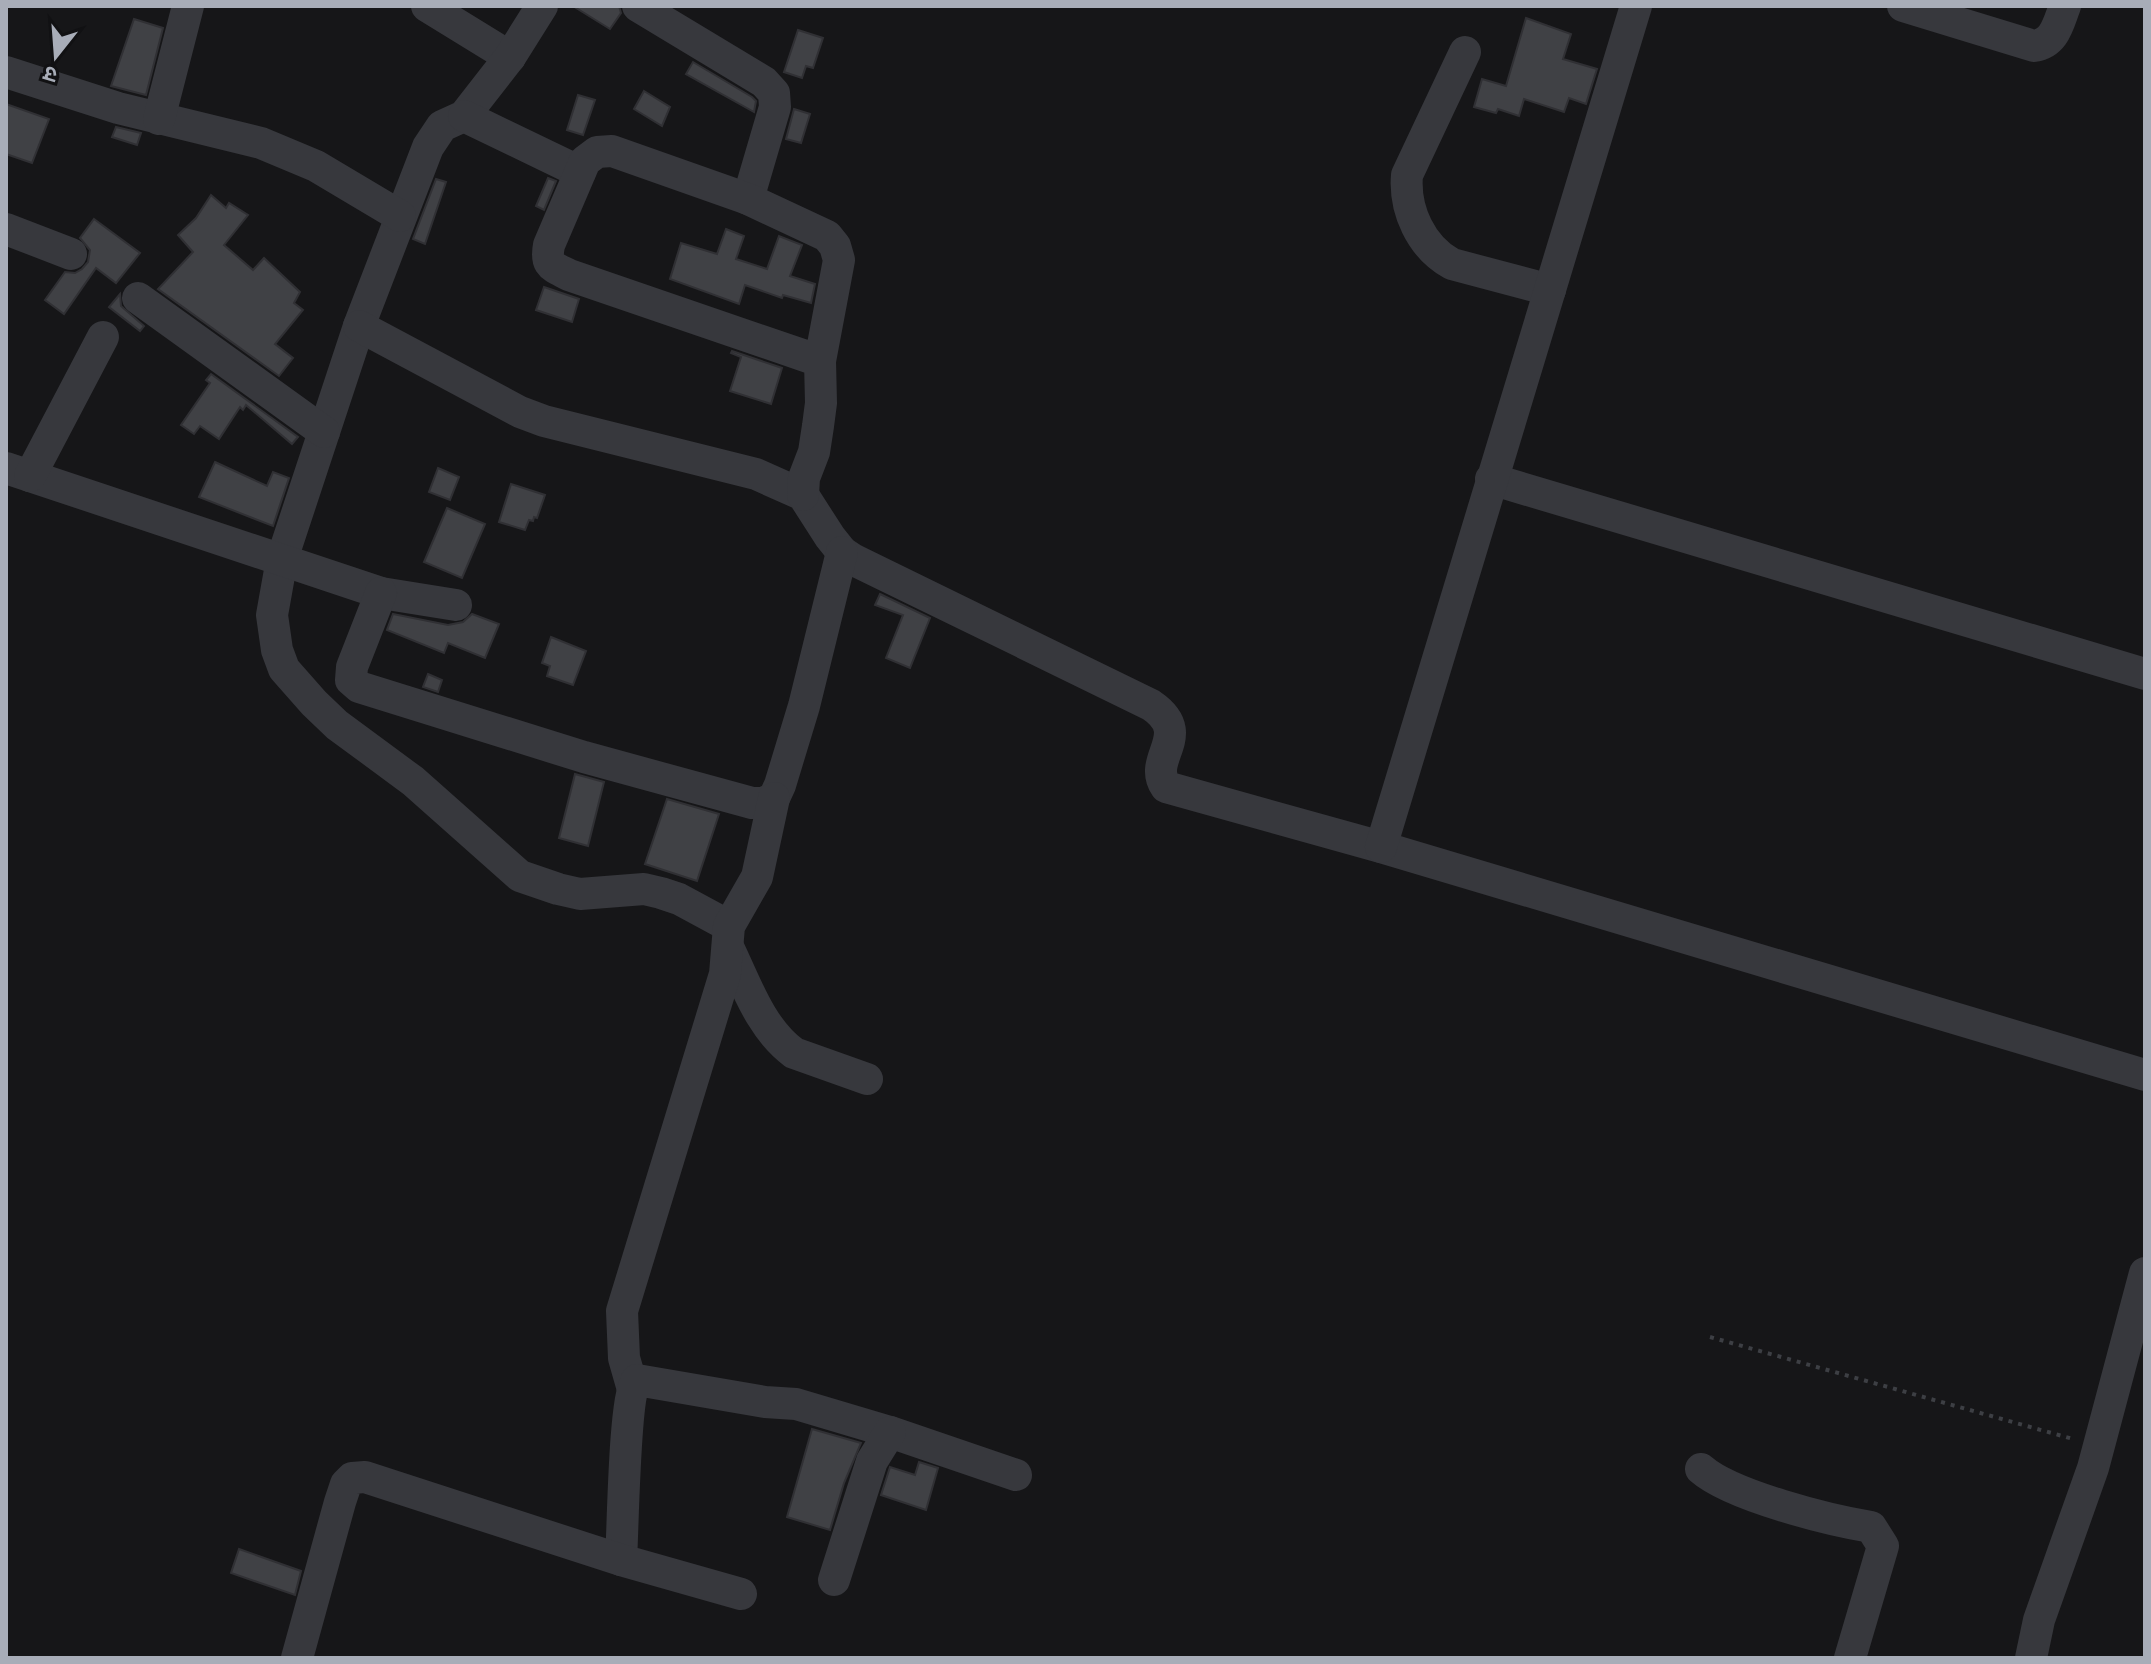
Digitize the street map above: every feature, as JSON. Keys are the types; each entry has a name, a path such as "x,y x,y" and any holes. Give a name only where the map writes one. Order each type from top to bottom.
{"street":[{"path":"159,119 188,6"},
{"path":"429,6 510,57"},
{"path":"542,6 510,57 464,116 442,126 428,147 359,326 282,559 272,615 277,650 284,669 329,718 413,781 520,876 580,894 644,889 679,899 728,936 765,1022 785,1046 794,1053 867,1079"},
{"path":"638,6 764,82 774,93 775,107 748,199"},
{"path":"1381,847 1636,6"},
{"path":"1903,6 2034,46 2044,45 2053,36 2065,6"},
{"path":"1465,52 1407,175 1405,193 1414,222 1435,252 1452,264 1550,290"},
{"path":"6,72 159,119 261,143 316,166 400,216"},
{"path":"464,116 580,172"},
{"path":"803,495 804,478 814,452 821,403 820,361 839,260 835,246 827,236 748,199 612,151 597,152 585,161 549,245 546,257 551,266 569,275 820,361"},
{"path":"6,229 71,254"},
{"path":"138,298 324,432"},
{"path":"359,326 520,412 544,421 756,474 803,495 842,552 1164,714 1172,733 1161,771 1166,787 1381,847 2145,1075"},
{"path":"103,337 18,472 381,593 456,605"},
{"path":"1491,479 2145,674"},
{"path":"621,1560 632,1386 623,1349 622,1311 725,974 728,936 757,877 774,798 804,706 842,552"},
{"path":"381,593 352,667 351,680 359,687 584,757 752,803 763,803 774,798"},
{"path":"2031,1658 2039,1620 2099,1446 2145,1273"},
{"path":"632,1386 637,1380 645,1380 693,1391 796,1404 1016,1475"},
{"path":"834,1580 868,1470 890,1432"},
{"path":"1701,1469 1723,1485 1770,1501 1871,1527 1883,1546 1850,1658"},
{"path":"297,1658 340,1502 346,1484 352,1478 365,1477 621,1560 741,1594"}],"path":[{"path":"1710,1337 2099,1446"}],"building":[{"path":"573,6 619,6 621,13 610,29"},
{"path":"1526,18 1571,34 1563,59 1597,69 1586,104 1569,98 1564,112 1524,99 1519,116 1498,109 1496,113 1474,107 1482,79 1506,86"},
{"path":"134,19 163,28 146,95 111,86"},
{"path":"798,30 823,38 813,68 806,66 802,78 784,72"},
{"path":"693,62 752,97 756,101 754,112 686,74"},
{"path":"644,91 670,107 662,126 634,109"},
{"path":"578,95 595,100 583,135 567,130"},
{"path":"6,104 49,119 32,163 6,154"},
{"path":"794,109 810,114 801,143 786,139"},
{"path":"116,127 141,133 137,145 112,137"},
{"path":"548,178 556,181 544,210 536,206"},
{"path":"436,179 446,182 425,244 413,239"},
{"path":"211,195 226,208 229,203 248,215 224,245 253,270 264,258 300,292 294,303 303,310 275,344 293,358 279,376 158,289 193,252 178,235 196,218"},
{"path":"94,219 140,253 116,283 96,268 64,314 45,300 65,272 75,273 88,262 90,250 80,238"},
{"path":"726,229 744,236 736,259 767,269 779,236 802,245 790,276 815,284 811,303 783,295 782,298 745,285 739,304 670,279 681,243 717,254"},
{"path":"544,287 579,299 572,322 536,310"},
{"path":"120,294 121,306 144,326 140,331 109,307"},
{"path":"732,351 782,368 771,404 730,391 741,357"},
{"path":"211,374 298,437 292,444 246,405 243,410 240,407 219,439 200,426 194,434 181,425 210,383 206,380"},
{"path":"215,462 267,486 273,472 289,478 273,526 199,497"},
{"path":"438,468 459,477 450,500 429,492"},
{"path":"511,484 545,495 537,518 529,520 525,530 499,522"},
{"path":"447,508 485,524 462,578 424,562"},
{"path":"880,594 930,618 910,668 886,658 903,615 875,605"},
{"path":"393,614 448,625 463,622 472,614 499,624 485,658 448,643 444,653 387,630"},
{"path":"551,637 586,651 573,685 547,676 550,666 542,663"},
{"path":"428,674 442,680 438,692 423,687"},
{"path":"575,774 604,782 588,846 559,838"},
{"path":"667,799 719,814 697,881 645,864"},
{"path":"812,1429 861,1443 844,1483 830,1530 787,1517"},
{"path":"919,1462 938,1468 926,1510 881,1495 890,1467 915,1475"},
{"path":"239,1549 301,1571 295,1595 231,1573"}]}
